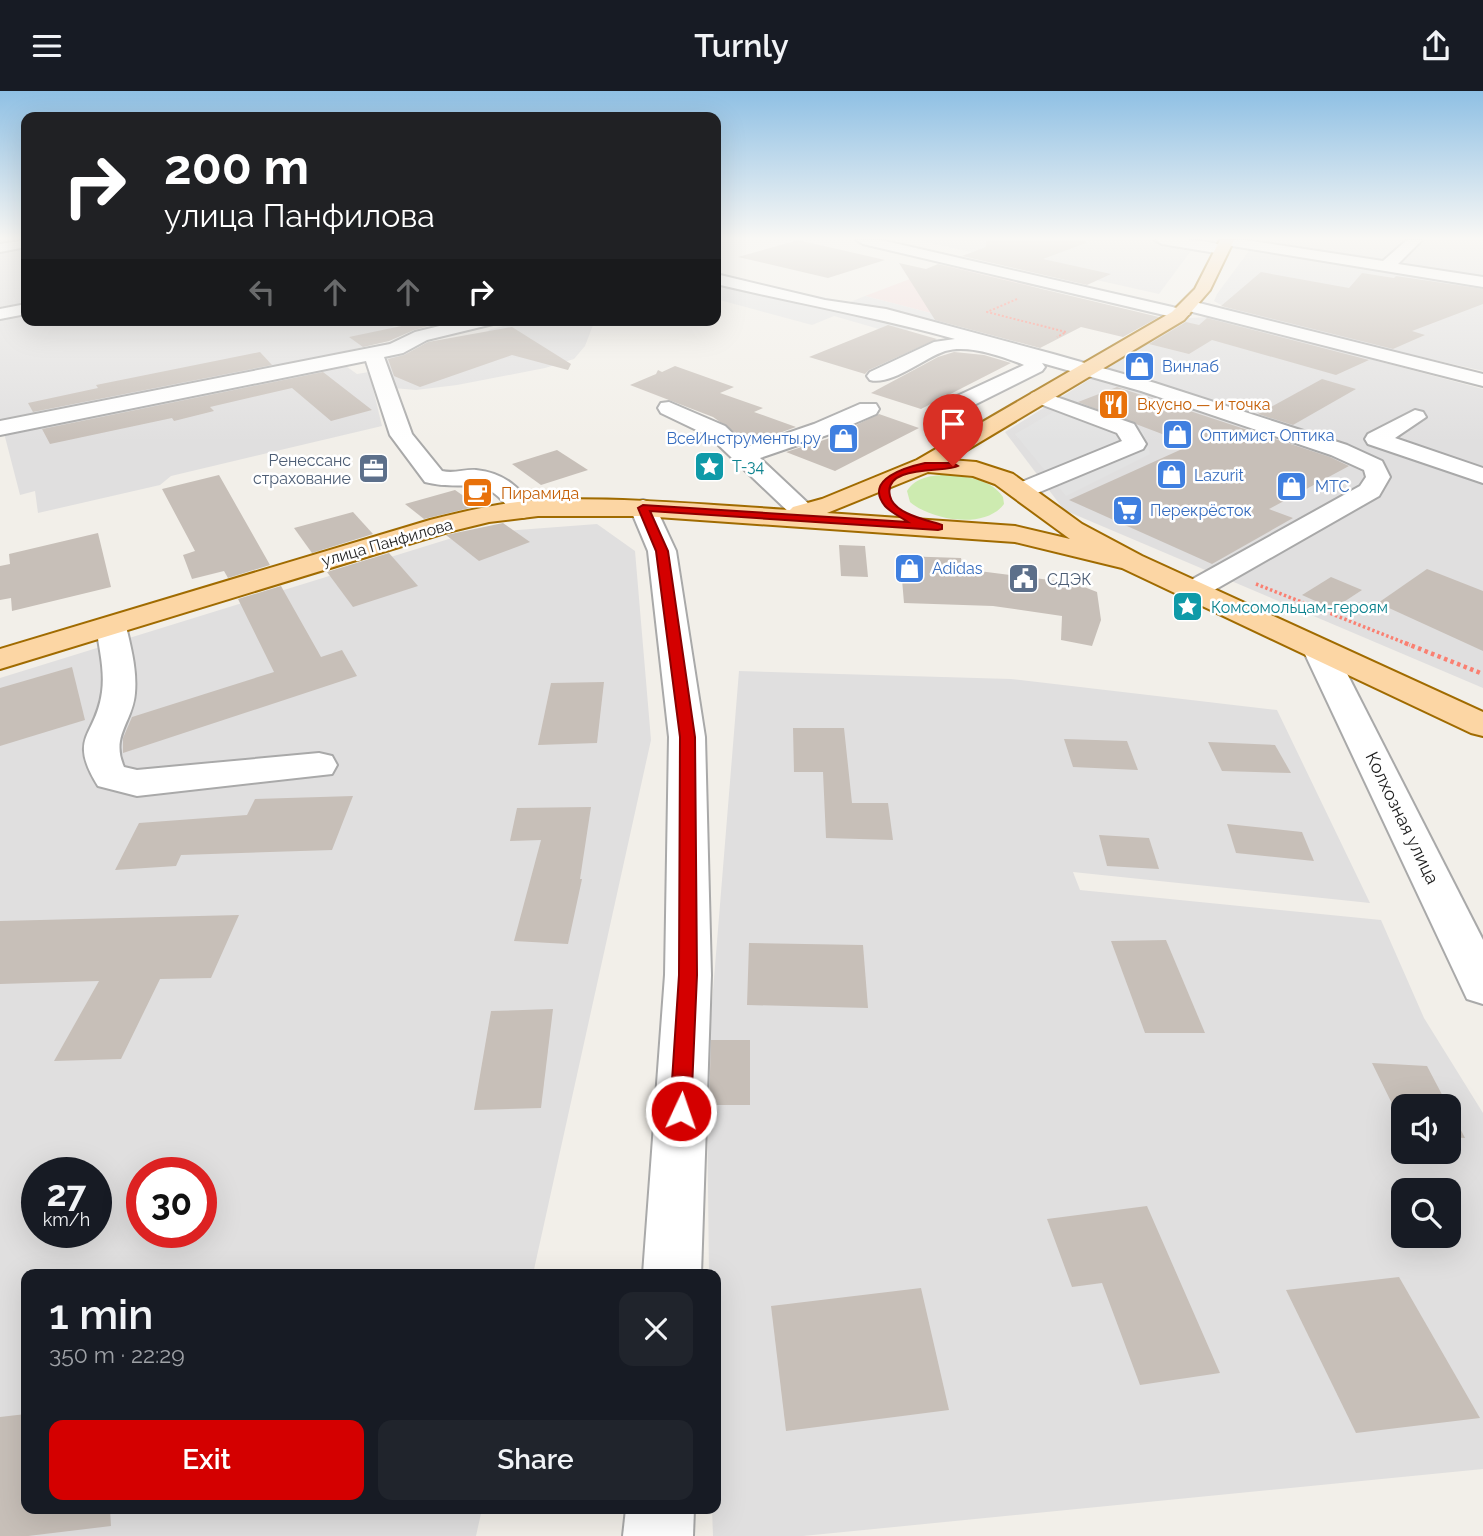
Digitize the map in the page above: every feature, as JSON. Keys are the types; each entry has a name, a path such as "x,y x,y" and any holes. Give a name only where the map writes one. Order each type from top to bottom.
{"main road":[{"name":"улица Панфилова","path":"794,514 831,503 925,465 1188,307"},
{"path":"966,530 996,526 1016,517 1025,505 1021,491 984,430"},
{"name":"улица Панфилова","path":"925,465 976,469 1004,479 1021,491"},
{"path":"892,478 885,486 884,495 890,505 913,520 938,527 1037,538 1132,562"},
{"path":"1021,491 1073,530 1132,562 1320,652 1483,725"},
{"name":"улица Панфилова","path":"0,659 439,526 489,514 523,510 643,508 794,514 938,527"}],"street":[{"path":"841,307 886,314 1087,370 1339,450 1374,466 1378,477 1370,491 1192,591"},
{"path":"1173,307 1483,380"},
{"path":"0,314 21,310"},
{"path":"401,326 422,336"},
{"path":"0,428 396,349 422,336 463,326"},
{"path":"877,376 941,346 967,343 1030,360 1035,367 950,408"},
{"path":"373,354 401,435 434,477 449,480 475,477 494,481 513,495 523,510"},
{"path":"978,394 1030,402 1126,429 1135,444 1021,491"},
{"path":"669,408 717,431 744,456 794,514"},
{"path":"744,456 822,429 868,409"},
{"path":"1415,418 1376,439 1483,476"},
{"path":"643,508 662,551 687,737 688,975 672,1269"},
{"path":"111,626 119,675 117,701 100,741 102,762 111,777 137,783 319,765"},
{"name":"Колхозная улица","path":"1320,652 1483,985"},
{"path":"658,1536 660,1514"}],"path":[{"path":"996,307 987,312 1066,332 1056,337"}],"shaded area":[{"path":"747,307 909,307 954,319 934,329 919,325 907,331 879,329 834,316 812,325"},
{"path":"909,307 986,307 958,320"},
{"path":"1226,307 1483,307 1483,371 1241,316"},
{"path":"21,316 21,326 392,326 402,331 391,340 355,349 13,422 11,417 0,420 0,320"},
{"path":"1211,317 1483,389 1483,688 1064,510 1005,432 1188,318"},
{"path":"504,326 593,326 585,346 574,359 545,368 457,385 416,390 393,388 384,358 427,350 502,344 488,330"},
{"path":"343,364 357,374 369,372 382,426 171,476 160,485 38,513 35,491 20,495 4,433"},
{"path":"1069,403 1143,431 1150,454 1066,496 1015,434"},
{"path":"597,524 635,551 651,740 534,1269 21,1269 21,1514 481,1514 476,1536 0,1536 0,678 465,534"},
{"path":"739,671 1011,679 1277,710 1370,903 1073,872 1080,890 1381,920 1424,1018 1483,1113 1483,1469 803,1536 713,1536 712,1514 721,1514 721,1269 709,1269 709,1040"}],"green space":[{"path":"930,476 971,478 992,486 1003,497 1004,504 995,512 971,520 931,514 910,502 907,491 915,483"}],"building":[{"path":"927,307 1119,307 1159,317 1123,337 1081,327 1040,348 935,320"},
{"path":"1227,307 1474,307 1412,331 1425,335 1393,349"},
{"path":"1207,318 1369,360 1336,375 1212,340 1189,354 1149,344 1186,322 1199,325"},
{"path":"888,325 937,339 865,374 809,357"},
{"path":"401,326 428,326 389,341 363,347 349,337"},
{"path":"512,327 571,364 568,370 512,355 420,387 394,376 388,359 404,355 428,342"},
{"path":"260,352 272,365 33,412 28,403 98,388 96,385"},
{"path":"954,352 984,355 1011,363 921,409 871,393 938,357"},
{"path":"675,366 734,387 720,393 763,408 754,412 796,427 757,441 736,433 713,417 630,385 656,374 658,370 662,372"},
{"path":"323,372 372,410 331,421 292,388 210,407 214,411 174,421 172,418 50,444 42,429"},
{"path":"1322,379 1356,389 1293,425 1258,414"},
{"path":"1117,387 1330,457 1349,466 1269,509 1293,518 1212,564 1069,500 1191,445 1078,402"},
{"path":"879,414 919,428 835,471 786,452 827,439"},
{"path":"557,450 588,470 541,485 512,464"},
{"path":"219,475 270,565 228,578 224,571 192,579 183,555 195,551 162,489"},
{"path":"455,490 478,506 424,519 405,504"},
{"path":"353,512 373,534 312,553 294,528"},
{"path":"503,523 530,542 479,561 446,535"},
{"path":"98,533 111,587 12,611 11,598 0,600 0,566 10,564 9,554"},
{"path":"839,545 865,546 868,577 841,576"},
{"path":"389,553 418,586 353,607 327,572"},
{"path":"900,556 961,558 963,569 1074,583 1097,592 1101,620 1092,646 1061,640 1062,616 993,606 904,603"},
{"path":"1427,569 1483,591 1483,651 1378,603"},
{"path":"1331,577 1362,590 1333,609 1302,595"},
{"path":"281,586 321,657 342,650 357,676 123,753 123,738 132,717 274,672 238,599"},
{"path":"72,667 85,720 0,746 0,688"},
{"path":"604,682 597,743 538,745 551,683"},
{"path":"793,728 844,728 852,803 888,803 893,840 826,838 823,772 794,772"},
{"path":"1064,739 1127,741 1138,770 1073,767"},
{"path":"1208,742 1275,745 1291,773 1222,771"},
{"path":"353,796 332,850 181,855 176,866 115,870 139,823 247,815 255,799"},
{"path":"591,807 582,879 568,944 514,941 541,840 510,841 517,808"},
{"path":"1227,824 1302,832 1314,861 1236,853"},
{"path":"1099,835 1149,838 1159,869 1107,866"},
{"path":"239,915 211,978 160,979 121,1059 54,1061 99,981 0,984 0,921"},
{"path":"1166,940 1205,1033 1145,1033 1111,941"},
{"path":"749,943 863,945 868,1008 747,1005"},
{"path":"553,1009 541,1108 474,1110 491,1011"},
{"path":"711,1040 750,1040 750,1105 709,1105"},
{"path":"1372,1063 1427,1066 1442,1094 1391,1094 1391,1102"},
{"path":"1147,1206 1220,1373 1140,1385 1102,1283 1072,1287 1047,1219"},
{"path":"1399,1277 1480,1418 1356,1433 1286,1290"},
{"path":"921,1288 949,1410 786,1431 771,1306"},
{"path":"21,1415 21,1514 110,1514 111,1526 28,1536 0,1536 0,1417"}],"place":[{"name":"Винлаб","path":"1139,366"},
{"name":"Вкусно — и точка","path":"1114,404"},
{"name":"Оптимист Оптика","path":"1177,435"},
{"name":"ВсеИнструменты.ру","path":"844,438"},
{"name":"Т-34","path":"709,466"},
{"name":"Ренессанс страхование","path":"374,469"},
{"name":"Lazurit","path":"1171,475"},
{"name":"МТС","path":"1292,486"},
{"name":"Пирамида","path":"478,493"},
{"name":"Перекрёсток","path":"1127,510"},
{"name":"Adidas","path":"909,568"},
{"name":"СДЭК","path":"1024,579"},
{"name":"Комсомольцам-героям","path":"1188,607"}],"route":[{"path":"681,1111 688,975 687,737 662,551 643,508 938,527 913,520 890,505 884,495 885,486 892,478 925,465 953,466"}]}
